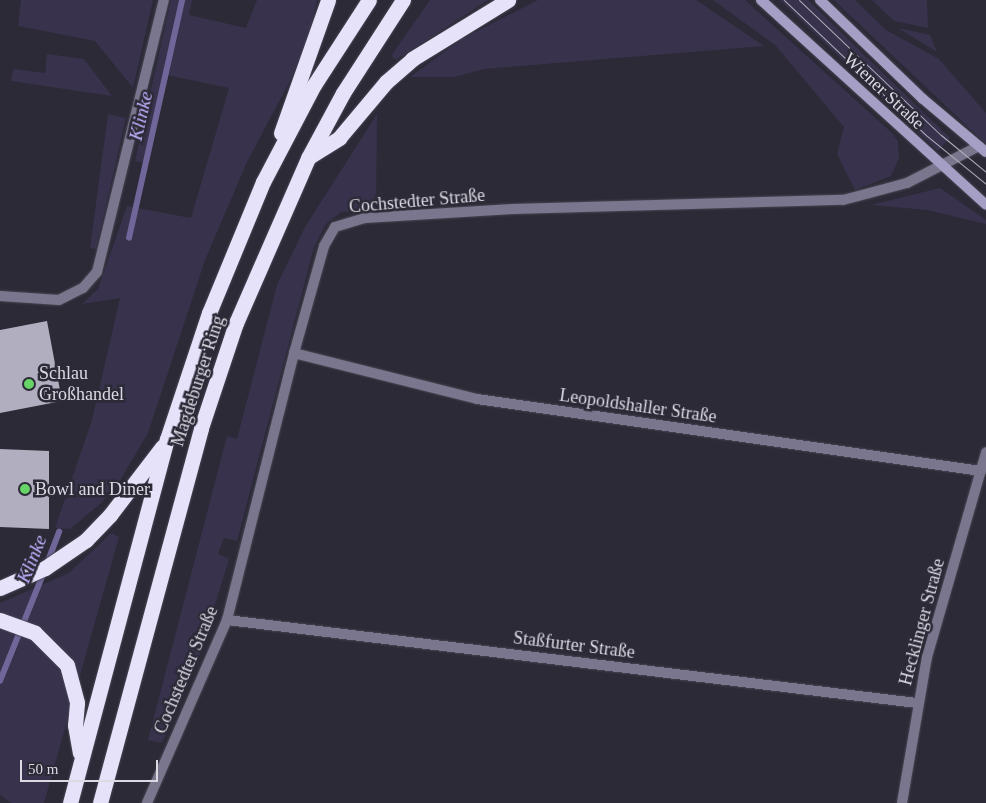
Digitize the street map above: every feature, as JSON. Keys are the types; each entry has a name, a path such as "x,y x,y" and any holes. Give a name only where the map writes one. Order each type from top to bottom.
{"highway":[{"path":"263,182 328,0"},
{"name":"Magdeburger Ring","path":"70,803 167,440 209,313 263,182 314,85 369,0"},
{"name":"Magdeburger Ring","path":"100,803 211,397 252,280 308,158 343,93 403,0"},
{"path":"308,158 339,138 386,82 412,59 508,0"},
{"path":"2,587 59,559 97,530 167,440"},
{"path":"0,620 35,633 56,650 74,684 81,760"}],"main road":[{"name":"Wiener Straße","path":"761,0 939,165 986,205"},
{"name":"Wiener Straße","path":"820,0 923,99 982,149"}],"street":[{"path":"0,296 58,300 83,288 97,272 164,0"},
{"name":"Cochstedter Straße","path":"147,803 227,620 294,353 324,246 332,232 345,221 513,210 843,200 907,183 939,165 982,149"},
{"name":"Leopoldshaller Straße","path":"294,353 477,399 981,471"},
{"name":"Hecklinger Straße","path":"902,803 917,703 933,634 986,452"},
{"path":"975,491 986,493"},
{"name":"Staßfurter Straße","path":"227,620 917,703"}],"shaded area":[{"path":"21,0 153,0 133,88 95,41 18,26"},
{"path":"171,0 192,0 189,15 246,28 257,0 317,0 310,33 291,79 247,162 205,260 148,433 119,482 101,503 70,529 55,528 92,420 120,298 82,304 98,289 127,206 191,218 229,88 167,75 149,163 135,161"},
{"path":"430,0 488,0 396,60 391,56"},
{"path":"538,0 696,0 764,46 484,69 454,77 410,77 462,39"},
{"path":"713,0 745,0 892,133 898,142 899,158 891,176 855,190 837,154 844,127 775,45"},
{"path":"780,0 808,0 950,138 938,151"},
{"path":"834,0 855,0 886,30 939,59 986,113 986,144"},
{"path":"872,0 927,0 928,28 894,21"},
{"path":"898,28 930,35 937,52"},
{"path":"47,54 84,59 112,96 11,81 13,69 45,73"},
{"path":"108,114 126,118 96,249 90,248"},
{"path":"377,114 376,210 341,212 326,224 314,247 237,541 224,538 218,554 229,559 198,660 162,743 148,740 227,436 237,439 277,285 305,227"},
{"path":"940,188 986,220 986,224 927,210 871,205"},
{"path":"111,533 119,537 44,803 11,803 0,795 0,603 69,573"}],"building":[{"name":"Schlau Großhandel","path":"47,321 62,401 0,413 0,330"},
{"name":"Bowl and Diner","path":"0,449 49,451 49,529 0,527"}],"waterway":[{"name":"Klinke","path":"129,238 182,0"},
{"name":"Klinke","path":"48,561 59,532"},
{"name":"Klinke","path":"0,681 44,572"}],"tram line":[{"path":"784,0 927,136 986,184"},
{"path":"799,0 941,135 986,172"}],"place":[{"name":"Schlau Großhandel","path":"29,384"},
{"name":"Bowl and Diner","path":"25,489"}]}
